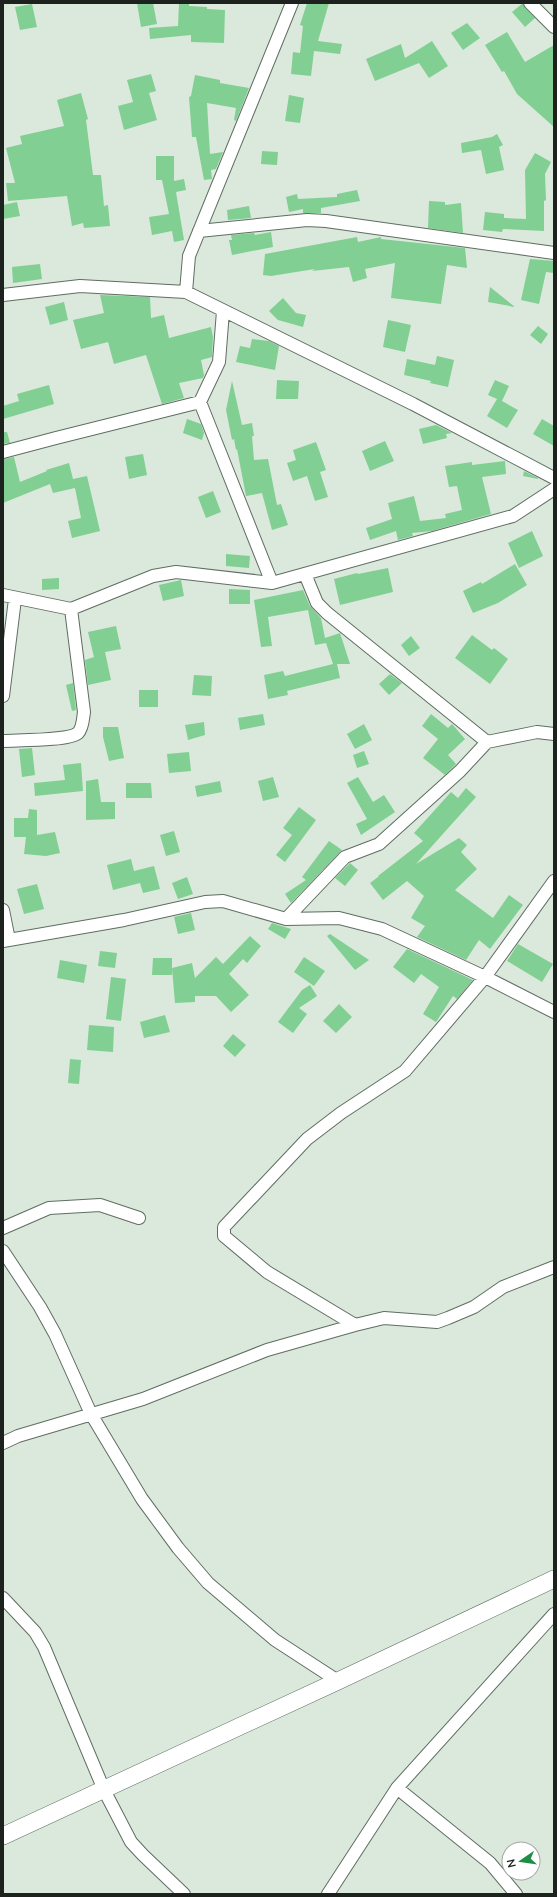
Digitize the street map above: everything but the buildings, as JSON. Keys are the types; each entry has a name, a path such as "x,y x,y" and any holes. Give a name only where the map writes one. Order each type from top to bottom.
{"street":[{"path":"186,292 189,256 292,3"},
{"path":"530,3 554,27"},
{"path":"199,231 307,220 326,221 554,253"},
{"path":"3,295 80,286 186,292 413,404 554,478"},
{"path":"223,311 219,362 200,402 272,583"},
{"path":"3,452 200,402"},
{"path":"3,696 9,597 71,609 153,576 176,572 272,583 512,516 554,489"},
{"path":"305,574 317,603 327,613 487,742"},
{"path":"3,741 64,738 77,733 82,724 84,712 71,609"},
{"path":"286,920 345,857 379,844 460,771 487,742 537,732 554,734"},
{"path":"355,1325 267,1272 224,1236 224,1227 307,1139 341,1113 405,1071 485,977 554,881"},
{"path":"3,910 6,941 124,920 205,902 222,901 286,920 339,918 382,929 485,977 554,1012"},
{"path":"3,1228 49,1208 100,1206 139,1218"},
{"path":"3,1251 40,1306 55,1334 91,1414 142,1499 178,1548 208,1583 275,1640 338,1682"},
{"path":"3,1443 18,1436 143,1399 267,1350 355,1325 384,1318 437,1322 474,1307 502,1288 554,1266"},
{"path":"3,1836 338,1682 554,1579"},
{"path":"3,1598 35,1632 44,1646 104,1790 131,1842 184,1894"},
{"path":"330,1893 397,1788 554,1614"},
{"path":"397,1788 490,1863 516,1894"}]}
